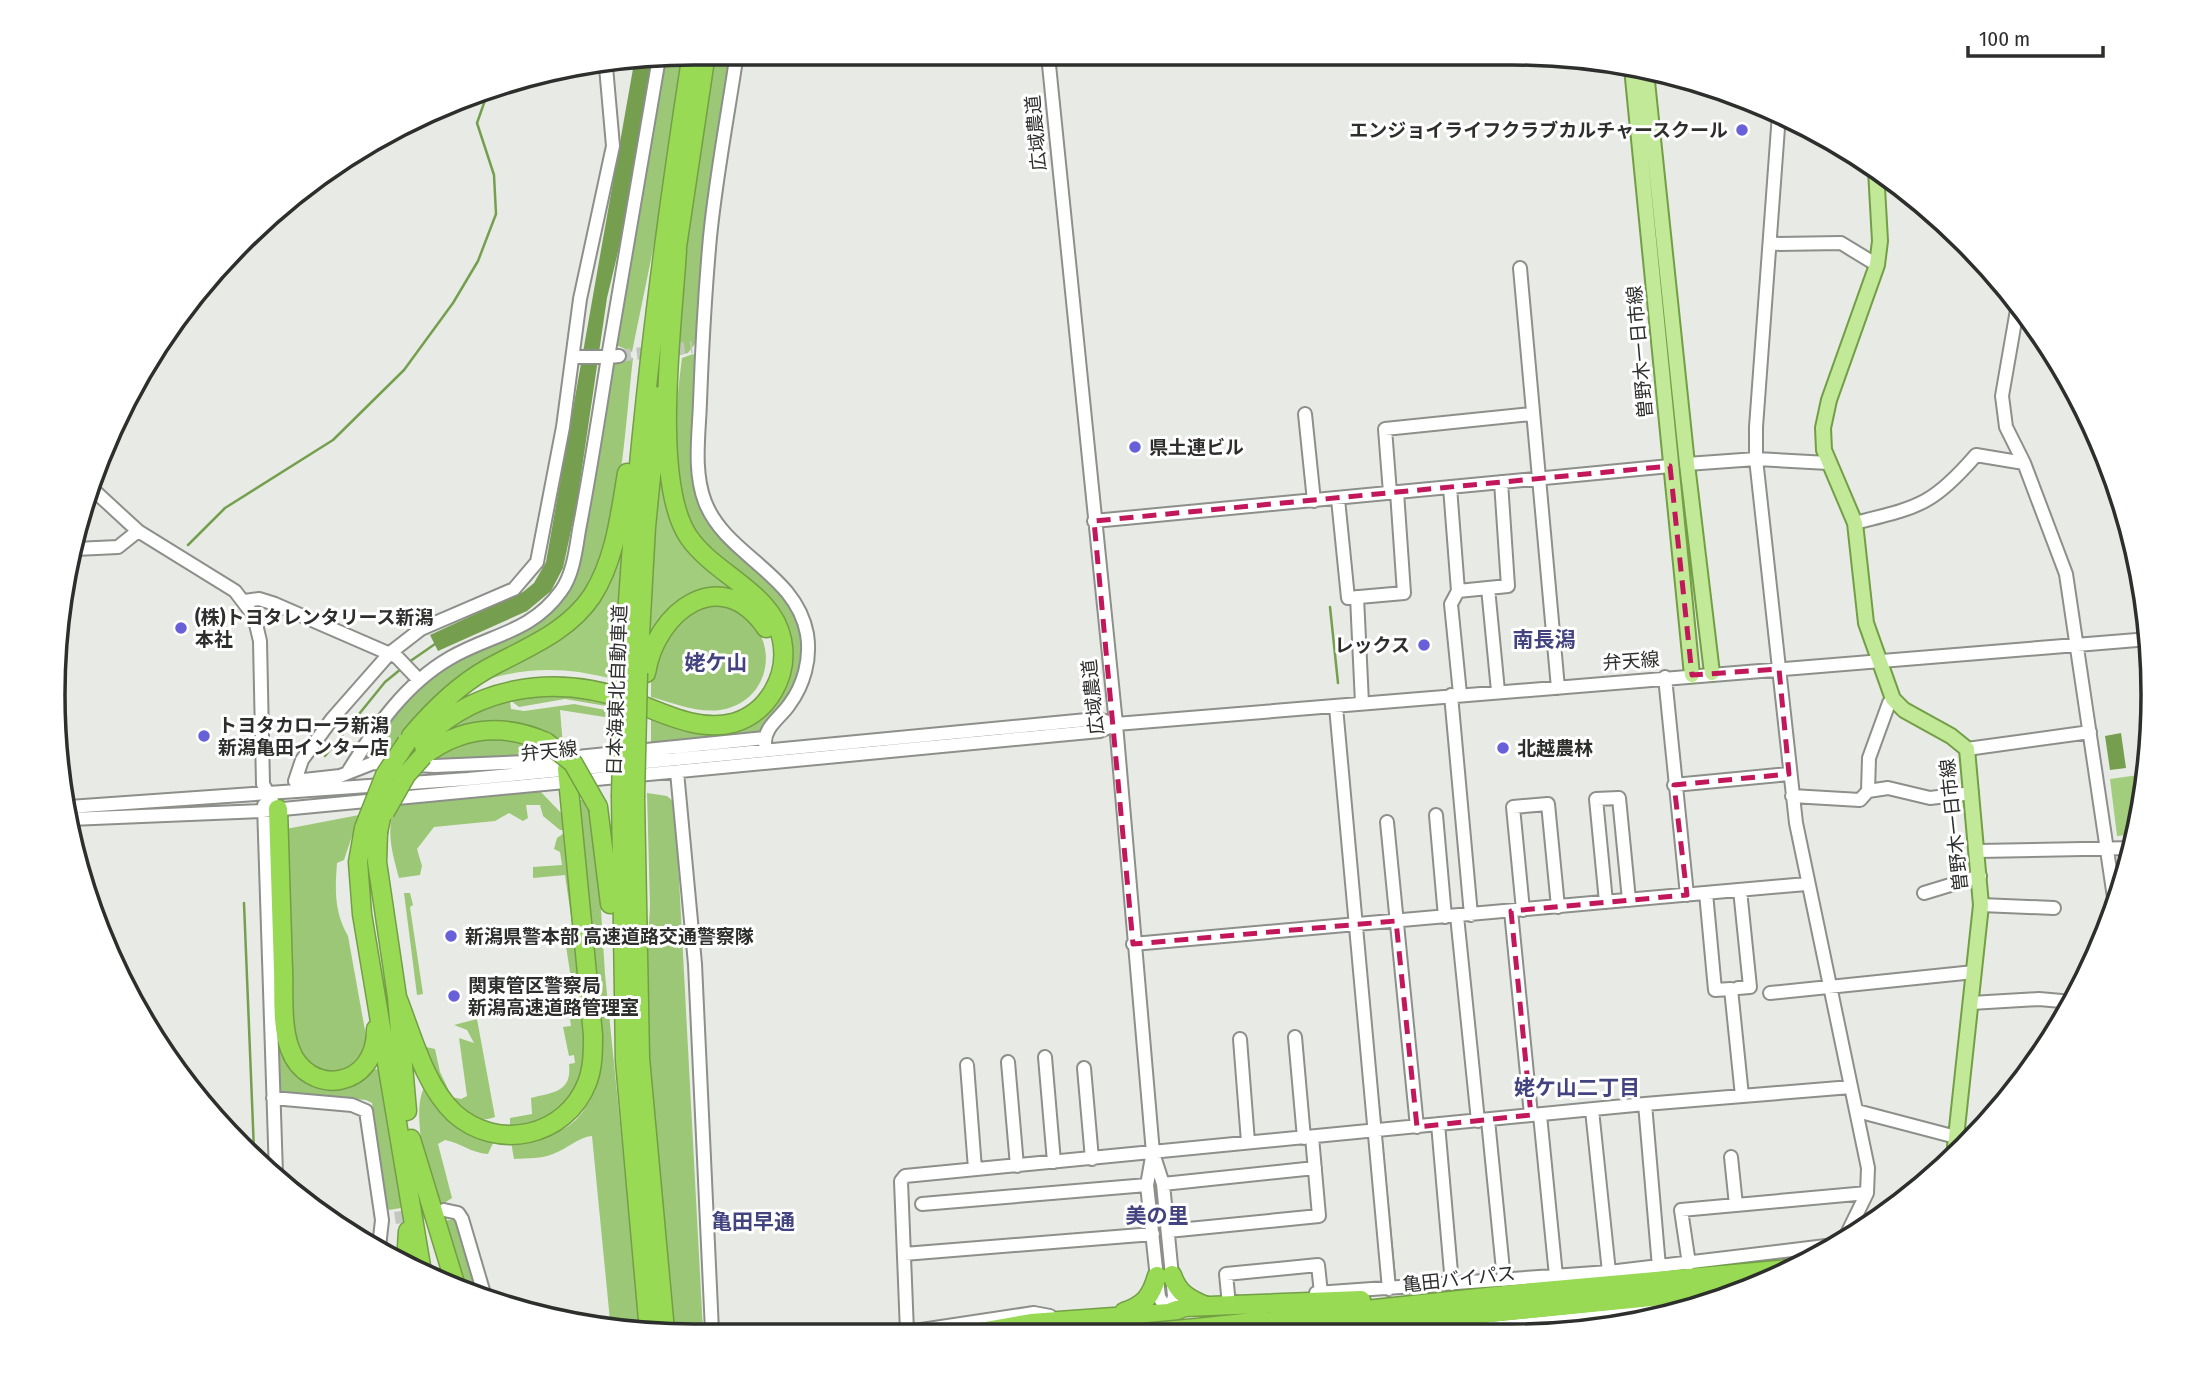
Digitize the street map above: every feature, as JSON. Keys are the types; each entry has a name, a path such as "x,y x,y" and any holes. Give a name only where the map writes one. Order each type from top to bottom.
{"highway":[{"name":"日本海東北自動車道","path":"671,246 691,65"},
{"name":"日本海東北自動車道","path":"636,673 638,463 671,246 704,65"},
{"path":"415,749 436,709 469,681 563,627 585,606 599,583 610,556 618,521 651,307 671,246"},
{"path":"420,1261 376,1001 359,879 385,775 434,728 464,708 495,694 560,684 589,688 681,720 715,725 736,722 755,712 776,688 784,655 778,627 759,601 702,553 680,522 673,503 667,461 671,246"},
{"path":"415,749 427,721 453,703 501,682 531,676 590,678 688,711 712,715 733,712 752,701 766,684 772,662 771,640 751,611 731,600 707,598 684,607 665,623 636,673 632,797 636,940 646,1147 664,1323"},
{"path":"415,749 480,730 514,730 546,742 573,763 584,777 598,807 606,850 625,1061"},
{"path":"397,998 431,1080 448,1107 466,1122 501,1135 526,1135 552,1125 573,1107 587,1083 593,1044 567,775"},
{"name":"日本海東北自動車道","path":"632,797 625,1061 648,1323"},
{"path":"269,805 285,1024 290,1049 300,1065 315,1075 331,1080 346,1079 361,1072 371,1061 376,1046 376,1001"},
{"path":"371,830 397,998 411,1139 428,1264"},
{"path":"411,1139 453,1275"},
{"path":"405,1170 408,1227 406,1254"},
{"name":"亀田バイパス","path":"1235,1324 1762,1271"},
{"path":"1110,1317 1142,1305 1164,1275 1192,1300 1208,1306"},
{"name":"亀田バイパス","path":"1386,1324 1715,1291"},
{"path":"1043,1324 1169,1313 1185,1307 1406,1298 1462,1300"}],"main road":[{"name":"曽野木一日市線","path":"1633,77 1692,675"},
{"name":"曽野木一日市線","path":"1647,80 1712,673"},
{"path":"1877,182 1881,241 1877,265 1829,400 1823,428 1828,463 1855,523 1866,623 1893,699"},
{"name":"曽野木一日市線","path":"1893,699 1904,710 1951,736 1967,749 1981,905 1956,1141"}],"street":[{"path":"606,71 613,146 580,299 537,562 514,589 421,629 332,719 302,760 295,781 340,776 373,763 435,766 527,762 765,744 802,682 807,660 807,633 799,610 783,586 725,534 704,499 698,470 697,346 735,65"},
{"name":"広域農道","path":"1049,65 1116,724 1153,1153 1163,1184 1168,1231 1164,1275 1174,1296 1169,1313 1170,1324"},
{"path":"348,772 372,733 416,677 540,616 563,588 575,553 586,494 658,66"},
{"path":"1778,125 1756,427 1756,459 1792,796 1806,884 1832,986 1868,1168 1867,1193 1852,1224"},
{"path":"1770,244 1841,243 1877,265"},
{"path":"1520,268 1531,414 1558,688"},
{"path":"2016,318 2002,396 2006,427 2024,463 2066,574 2112,884"},
{"path":"572,357 610,357"},
{"path":"1305,414 1314,501"},
{"path":"1338,499 1348,598 1404,593 1385,429 1531,414"},
{"path":"1855,523 1922,505 1949,486 1976,455 2024,463"},
{"path":"1687,464 1756,459 1828,463"},
{"path":"1094,522 1670,466"},
{"path":"1458,591 1508,586 1501,482"},
{"path":"1450,487 1458,591 1451,604 1471,915"},
{"path":"97,494 138,531 216,576 245,601 254,616 260,641 263,784 269,805 276,1165"},
{"path":"82,549 118,547 138,531"},
{"path":"1488,588 1498,691"},
{"path":"1357,597 1362,703"},
{"path":"245,601 259,599 275,604 394,655 416,677"},
{"name":"弁天線","path":"77,818 269,805 567,775 765,744 1097,719 1116,724 2139,640"},
{"path":"1665,677 1687,895"},
{"path":"1868,791 1869,758 1889,703 1893,699"},
{"path":"1336,707 1380,1131 1389,1289"},
{"name":"弁天線","path":"567,775 677,772 1100,731 1116,724"},
{"path":"1967,749 2090,732"},
{"path":"677,772 695,964 712,1324"},
{"path":"1674,785 1789,774"},
{"path":"1792,796 1860,800 1868,791 1888,788 1930,798 1972,793"},
{"path":"1606,902 1596,799 1619,798 1629,900"},
{"path":"1556,1276 1536,1115 1517,910 1513,807 1548,804 1558,907"},
{"name":"弁天線","path":"75,807 269,805"},
{"path":"1436,814 1483,1120 1504,1280"},
{"path":"1387,822 1417,1127"},
{"path":"1978,850 2122,848"},
{"path":"1924,893 1980,876"},
{"path":"1133,944 1806,884"},
{"path":"1738,988 1751,987 1740,890"},
{"path":"1706,893 1716,990 1731,989 1742,1096"},
{"path":"1981,905 2054,908"},
{"path":"1770,993 1974,972"},
{"path":"1971,1003 2039,999 2061,1001"},
{"path":"1168,1231 1319,1216 1315,1168 1308,1137 1295,1037"},
{"path":"1240,1039 1248,1142"},
{"path":"1045,1057 1054,1162"},
{"path":"1008,1062 1017,1166"},
{"path":"967,1065 975,1169"},
{"path":"1084,1068 1092,1159"},
{"path":"907,1324 901,1181 905,1176 1645,1104 1851,1087"},
{"path":"273,1098 352,1105 366,1111 382,1220 380,1240"},
{"path":"1645,1104 1659,1267"},
{"path":"1592,1110 1609,1272"},
{"path":"1857,1111 1956,1137"},
{"path":"1438,1124 1452,1284"},
{"path":"1153,1153 1147,1185 1153,1234 1164,1275"},
{"path":"1731,1157 1736,1205"},
{"path":"1163,1184 1315,1168"},
{"path":"922,1204 1147,1185"},
{"path":"1689,1264 1681,1210 1867,1193"},
{"path":"444,1210 458,1213 462,1219 482,1287"},
{"path":"382,1220 395,1218"},
{"path":"904,1254 1153,1234"},
{"path":"1321,1293 1318,1265 1226,1274 1229,1305 1256,1296 1321,1293 1389,1289 1609,1272 1811,1248"},
{"path":"963,1324 1034,1314 1074,1320"},
{"path":"1534,1323 1617,1315"}],"highlighted area":[{"path":"1670,466 1692,675 1779,669 1789,774 1674,785 1687,895 1511,911 1531,1115 1417,1127 1396,921 1133,944 1094,521"}],"shaded area":[{"path":"680,65 657,230 632,352 614,344 664,66"},
{"path":"713,65 735,65 701,336 688,353 680,355 683,279"},
{"path":"654,66 629,206 607,298 577,502 563,568 551,591 527,611 438,651 430,635 523,592 534,583 546,562 633,68"},
{"path":"693,354 698,358 698,494 790,599 804,629 799,684 768,727 758,732 651,743 651,716 724,732 791,664 788,635 776,608 708,547 691,524 678,497 674,449 678,389 682,358"},
{"path":"633,358 616,505 603,560 591,588 554,626 493,657 446,689 407,727 385,757 364,761 361,757 402,702 442,668 488,646 566,592 612,361"},
{"path":"660,459 742,594 692,597 672,608 654,630 647,631"},
{"path":"623,527 613,679 582,673 536,670 489,679 485,675"},
{"path":"708,603 740,609 760,633 766,661 757,687 748,698 735,706 711,711 676,705 651,697 651,678 669,625"},
{"path":"557,692 612,703 612,707 565,699 519,707 511,701"},
{"path":"510,701 511,709 524,711 574,704 611,711 611,718 560,710 563,745 526,727 494,724 424,745 455,722"},
{"path":"2121,733 2126,768 2110,770 2105,736"},
{"path":"505,735 548,752 448,762 426,760 469,738"},
{"path":"2136,775 2125,835 2117,836 2110,779"},
{"path":"538,789 565,817 565,830 560,830 543,816 540,805 526,805 528,818 523,821 509,813 495,821 434,827 417,849 422,866 420,875 399,878 390,832 396,805"},
{"path":"647,793 667,796 675,803 703,1324 670,1323 645,993 650,906"},
{"path":"587,799 598,862 605,974 640,1322 610,1319 592,1136 553,1154 534,1158 514,1159 511,1142 546,1136 571,1124 588,1104 601,1070 575,801"},
{"path":"359,815 344,860 337,863 336,891 340,918 348,936 368,1047 343,1071 331,1074 320,1071 311,1064 296,1039 291,1022 286,829"},
{"path":"273,826 288,1058 350,1084 365,1078 374,1069 381,1070 401,1208 389,1210 384,1205 372,1103 366,1100 278,1092"},
{"path":"567,831 586,1012 585,1068 569,1101 550,1119 510,1127 510,1118 532,1114 531,1098 560,1089 568,1080 569,1064 575,1063 574,1055 569,1056 563,1027 571,1026 570,1019 577,1018 566,946 575,944 565,875 533,878 533,867 562,865 560,852 554,849 557,838"},
{"path":"404,893 410,893 413,905 410,907 423,994 417,995"},
{"path":"477,1019 495,1117 482,1119 459,1109 450,1098 441,1085 426,1047 435,1049 440,1072 452,1097 461,1099 467,1096 459,1038 474,1043 467,1030 454,1025"},
{"path":"426,1085 494,1141 488,1154 445,1140 438,1144 452,1198 438,1207 425,1163 420,1126 421,1095"},
{"path":"458,1219 478,1285 460,1278 441,1221"}],"waterway":[{"path":"188,545 225,508 333,440 404,370 453,303 478,261 496,214 494,175 477,123 485,101"},
{"path":"1330,607 1338,683"},
{"path":"409,662 435,644"},
{"path":"325,756 385,682 401,669"},
{"path":"244,903 254,1144"},
{"path":"1376,1081 1381,1126"},
{"path":"1381,1133 1395,1281"}],"tunnel":[{"path":"619,356 692,347"},
{"path":"395,1218 440,1211"}],"place":[{"name":"エンジョイライフクラブカルチャースクール","path":"1742,130"},
{"name":"県土連ビル","path":"1135,447"},
{"name":"(株)トヨタレンタリース新潟 本社","path":"181,628"},
{"name":"レックス","path":"1424,645"},
{"name":"トヨタカローラ新潟 新潟亀田インター店","path":"204,736"},
{"name":"北越農林","path":"1503,748"},
{"name":"新潟県警本部 高速道路交通警察隊","path":"451,936"},
{"name":"関東管区警察局 新潟高速道路管理室","path":"454,996"}],"district":[{"name":"南長潟","path":"1544,640"},
{"name":"姥ケ山","path":"716,663"},
{"name":"姥ケ山二丁目","path":"1577,1088"},
{"name":"美の里","path":"1157,1216"},
{"name":"亀田早通","path":"753,1222"}]}
